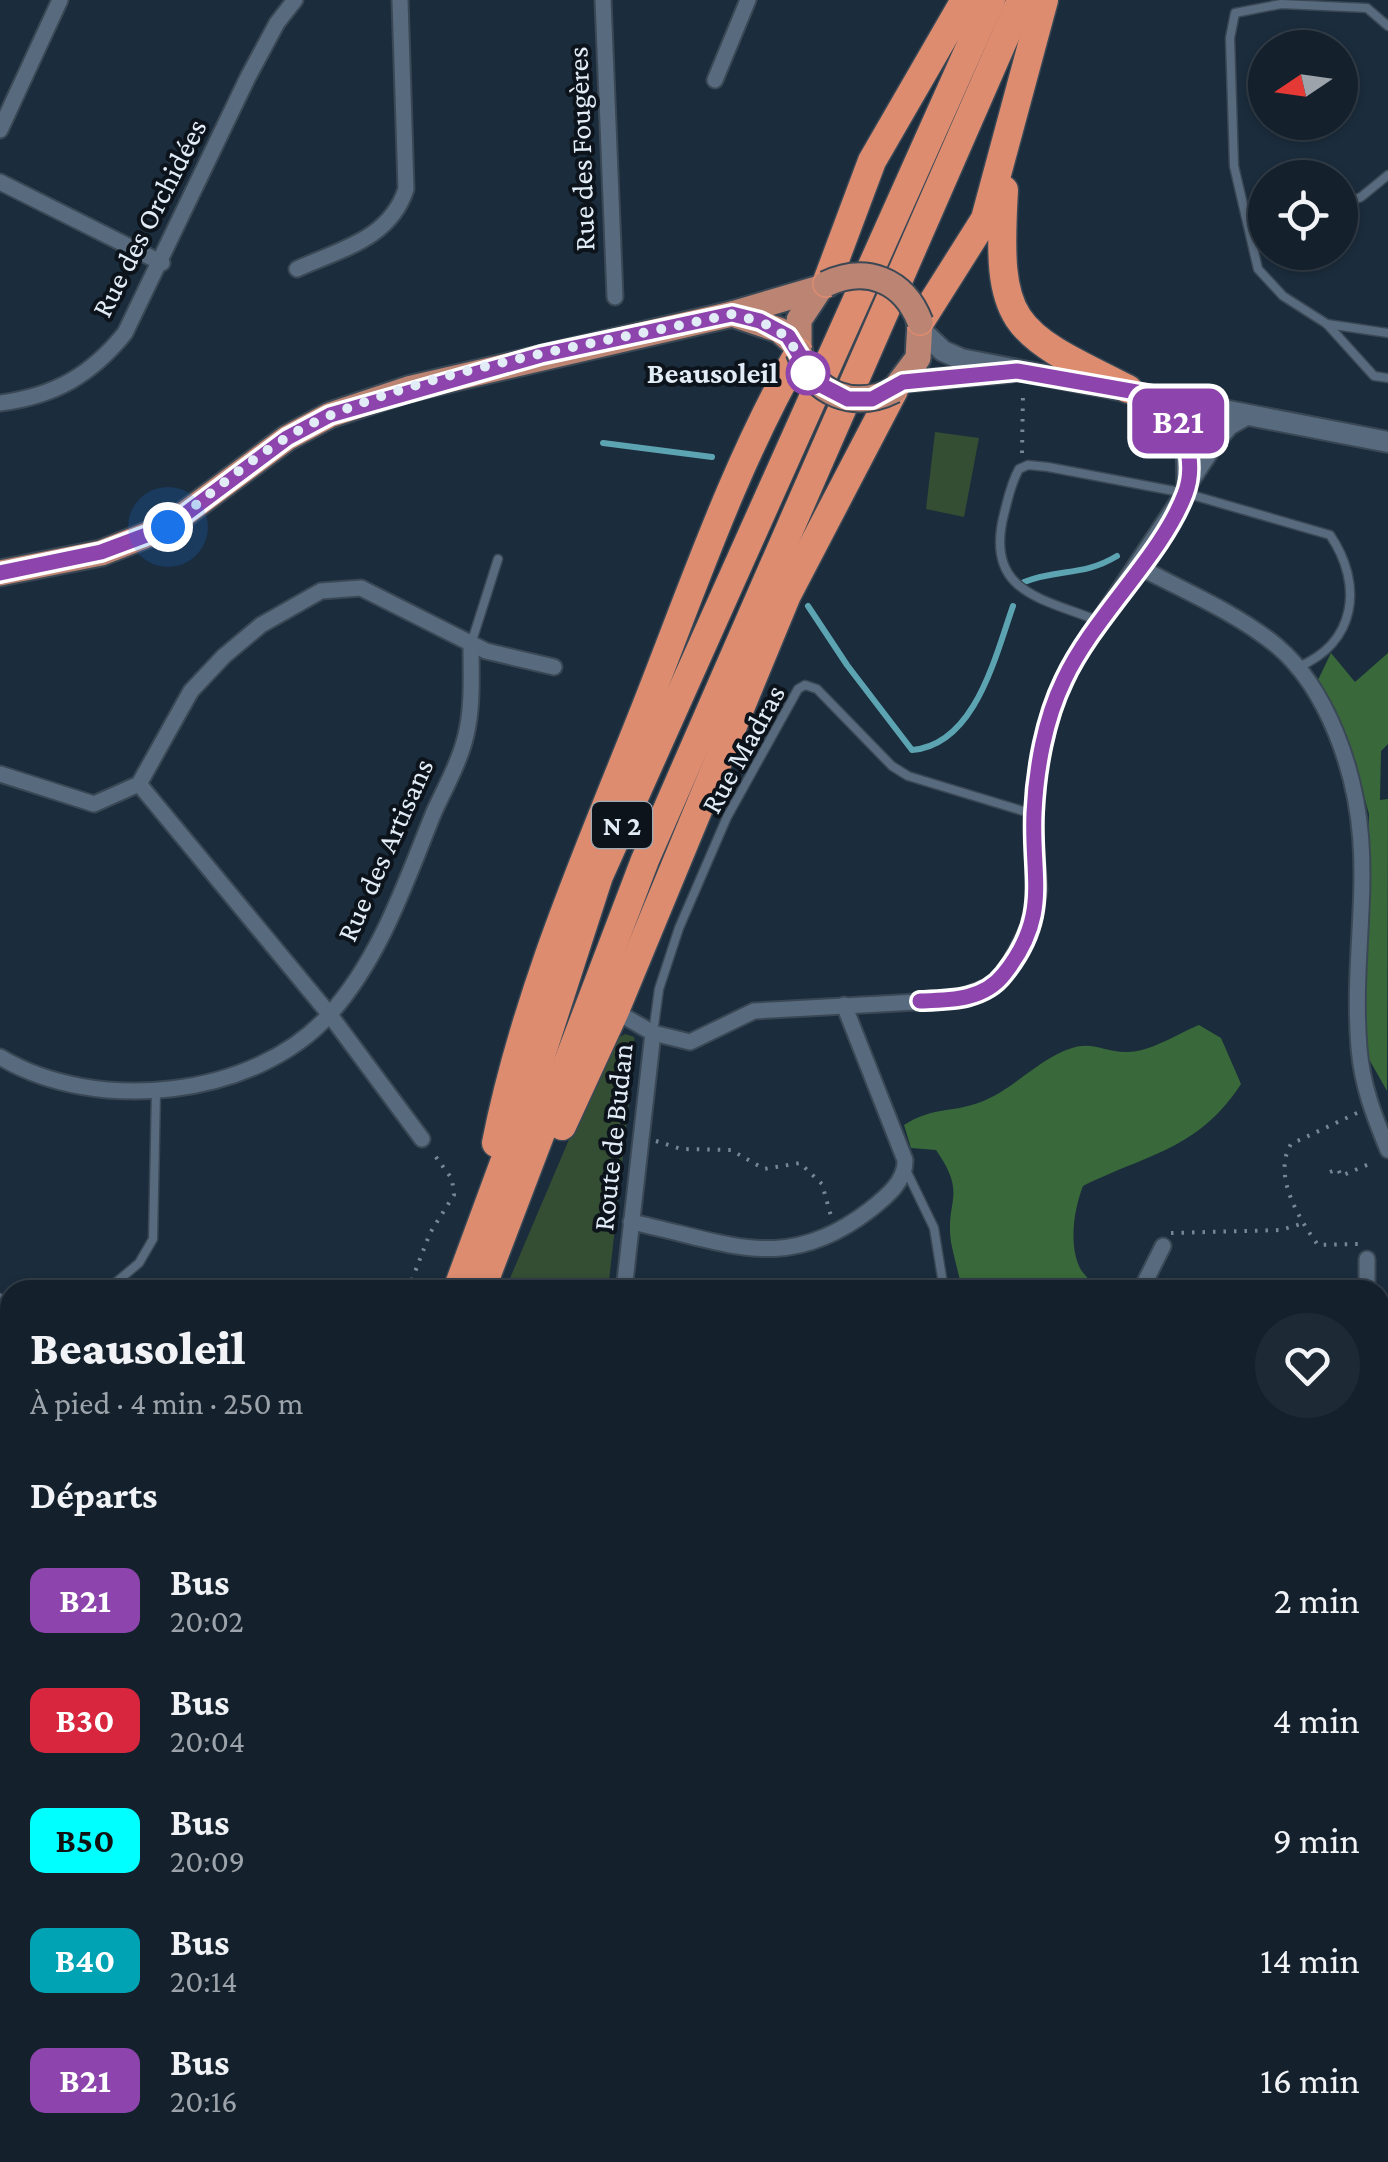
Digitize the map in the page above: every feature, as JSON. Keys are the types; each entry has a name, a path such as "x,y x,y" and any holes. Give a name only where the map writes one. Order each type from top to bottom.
{"highway":[{"path":"823,286 872,160 965,0"},
{"name":"N 2","path":"482,1280 487,1245 600,876 991,0"},
{"name":"N 2","path":"464,1280 487,1245 645,860 1021,0"},
{"path":"921,326 985,219 1044,0"},
{"path":"1008,134 1001,261 1008,304 1038,342 1128,389"},
{"path":"487,1245 504,1106 553,936 714,531 798,349"},
{"path":"487,1245 520,1217 614,1011 787,595 898,386"}],"main road":[{"path":"0,573 101,552 168,527 287,438 330,415 522,360 732,314 853,275 882,279 906,296 921,326 918,358 898,386 872,399 837,396 809,374 798,349 779,330 732,314"},
{"path":"798,349 804,308 823,286"}],"street":[{"path":"0,130 60,0"},
{"name":"Rue des Orchidées","path":"0,403 31,399 66,386 100,363 126,332 248,77 276,23 296,0"},
{"path":"297,269 371,236 389,225 400,208 406,189 400,0"},
{"name":"Rue des Fougères","path":"602,0 615,296"},
{"path":"715,80 748,0"},
{"path":"0,182 162,263"},
{"path":"921,326 952,356 1388,442"},
{"path":"898,386 1020,371"},
{"path":"1159,396 1184,437 1186,493"},
{"path":"654,1033 690,1042 754,1011 972,996 1005,973 1037,903 1034,814 1042,754 1058,693 1099,621 1224,433 1251,415"},
{"path":"1139,566 1247,624 1298,667 1331,721 1350,768 1364,835 1359,1046 1370,1106 1388,1153"},
{"path":"0,774 94,804 139,784 191,692 224,656 261,625 321,591 361,588 472,644 554,667"},
{"name":"Rue des Artisans","path":"0,1057 49,1079 104,1092 156,1091 229,1075 257,1063 330,1015 382,936 466,737 472,644"},
{"path":"139,784 330,1015 422,1140"},
{"path":"632,1222 777,1251 804,1247 834,1235 883,1199 905,1168 844,1005"},
{"name":"Route de Budan","path":"614,1011 654,1033 625,1280"},
{"path":"1146,1280 1163,1246"},
{"path":"1366,1259 1367,1280"}],"lane":[{"path":"1248,225 1234,166 1230,38 1235,13 1282,4 1367,8 1388,26"},
{"path":"1358,195 1388,176"},
{"path":"1258,270 1283,296 1327,324 1374,376 1388,378"},
{"path":"1327,324 1388,333"},
{"path":"1099,621 1026,592 1004,573 998,555 1002,524 1013,479 1023,468 1048,468 1186,493 1330,535 1341,551 1350,598 1346,620 1338,640 1320,657 1298,667"},
{"path":"472,644 498,559"},
{"name":"Rue Madras","path":"654,1033 659,989 679,928 701,886 727,817 798,689 804,685 818,689 892,766 908,776 1034,814"},
{"path":"119,1280 139,1263 153,1239 156,1091"},
{"path":"905,1168 934,1228 942,1280"}],"path":[{"path":"1020,371 1023,468"},
{"path":"1366,1259 1367,1251 1360,1244 1318,1245 1288,1187 1287,1149 1296,1140 1370,1106"},
{"path":"643,1134 680,1148 731,1150 764,1169 804,1165 822,1184 834,1235"},
{"path":"412,1280 430,1233 454,1196 452,1179 422,1140"},
{"path":"1330,1172 1338,1169 1340,1176 1388,1153"},
{"path":"1163,1246 1173,1231 1281,1230 1304,1223"}],"green space":[{"path":"935,432 979,438 964,517 926,509"},
{"path":"1331,653 1355,682 1388,653 1388,744 1381,751 1380,800 1388,799 1387,1091 1365,1052 1369,814 1349,742 1317,682"},
{"path":"1199,1025 1221,1038 1241,1084 1224,1106 1189,1137 1083,1186 1074,1239 1077,1260 1089,1280 960,1280 951,1242 951,1178 936,1150 911,1148 904,1125 923,1115 991,1098 1072,1048 1086,1046 1118,1052 1153,1046"},
{"path":"625,1034 634,1037 635,1049 609,1280 509,1280 610,1043"}],"waterway":[{"path":"603,443 712,457"},
{"path":"1024,582 1093,567 1117,556"},
{"path":"808,606 912,750 934,744 952,733 967,716 990,673 1013,606"}],"bus line":[{"name":"B21","path":"0,573 101,552 168,527 287,438 330,415 541,355 732,314 760,321 788,336 798,346 803,363 817,383 848,399 872,399 903,382 1017,371 1159,396 1181,426 1188,463 1186,493 1078,652 1051,712 1034,814 1038,890 1034,917 1005,973 993,985 972,996 920,1001"}],"place":[{"name":"Beausoleil","path":"808,373"}],"route":[{"path":"168,527 287,438 330,415 541,355 732,314 760,321 788,336 798,346 808,373"}]}
